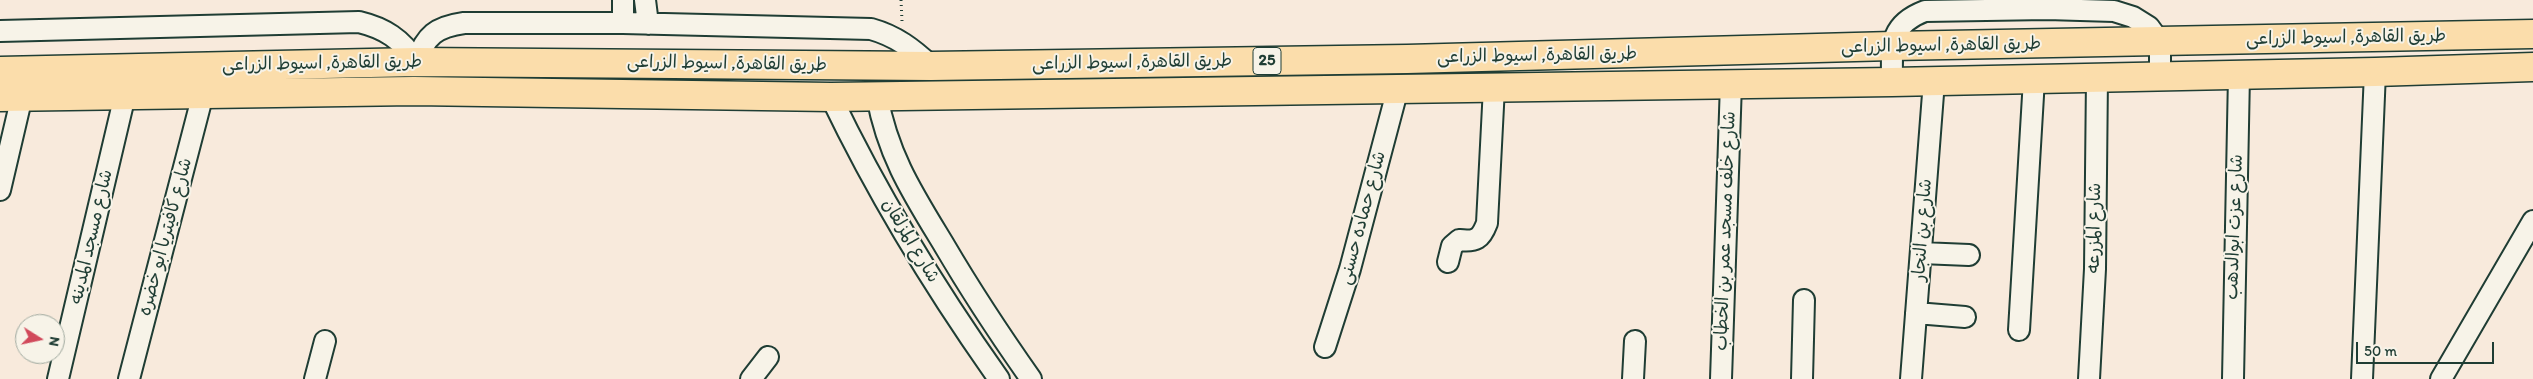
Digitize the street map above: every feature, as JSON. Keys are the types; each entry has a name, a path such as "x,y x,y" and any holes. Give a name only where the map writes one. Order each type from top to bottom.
{"highway":[{"name":"طريق القاهرة, اسيوط الزراعى","path":"0,71 416,62 931,66 1407,59 1892,46 2533,34"},
{"path":"414,91 416,62"},
{"path":"931,66 937,94"},
{"name":"طريق القاهرة, اسيوط الزراعى","path":"11,97 414,91 831,97 937,94 1892,82 2533,67"}],"street":[{"path":"1892,82 1892,46 1897,30 1908,17 1925,11 1992,5 2040,4 2114,11 2133,17 2149,27 2160,42 2160,76"},
{"path":"416,62 422,45 432,34 447,26 623,9 871,29 887,33 902,41 931,66"},
{"path":"0,31 359,22 385,30 396,38 416,62"},
{"path":"2362,379 2375,72"},
{"name":"شارع عزت ابوالدهب","path":"2233,379 2239,75"},
{"name":"شارع المزرعه","path":"2088,379 2095,269 2097,77"},
{"path":"2019,330 2034,79"},
{"name":"شارع بن النجار","path":"1911,379 1934,81"},
{"name":"شارع خلف مسجد عمر بن الخطاب","path":"1721,379 1730,83"},
{"path":"1448,262 1452,246 1459,240 1473,241 1482,236 1487,224 1494,87"},
{"name":"شارع حماده حسنى","path":"1325,348 1350,269 1398,88"},
{"name":"شارع كافيتريا ابو خضره","path":"129,379 203,94"},
{"name":"شارع مسجد المدينه","path":"58,379 125,95"},
{"name":"شارع المزلقان","path":"877,96 889,146 905,180 988,318 1031,379"},
{"path":"0,190 11,97"},
{"name":"شارع المزلقان","path":"831,97 859,155 966,333 998,379"},
{"path":"859,155 889,146"},
{"path":"2441,379 2533,221"},
{"path":"1921,253 1969,255"},
{"path":"1802,379 1804,300"},
{"path":"1916,313 1965,317"},
{"path":"966,333 988,318"},
{"path":"315,379 326,341"},
{"path":"1633,379 1635,341"},
{"path":"751,379 768,357"}],"path":[{"path":"901,0 901,5"}]}
